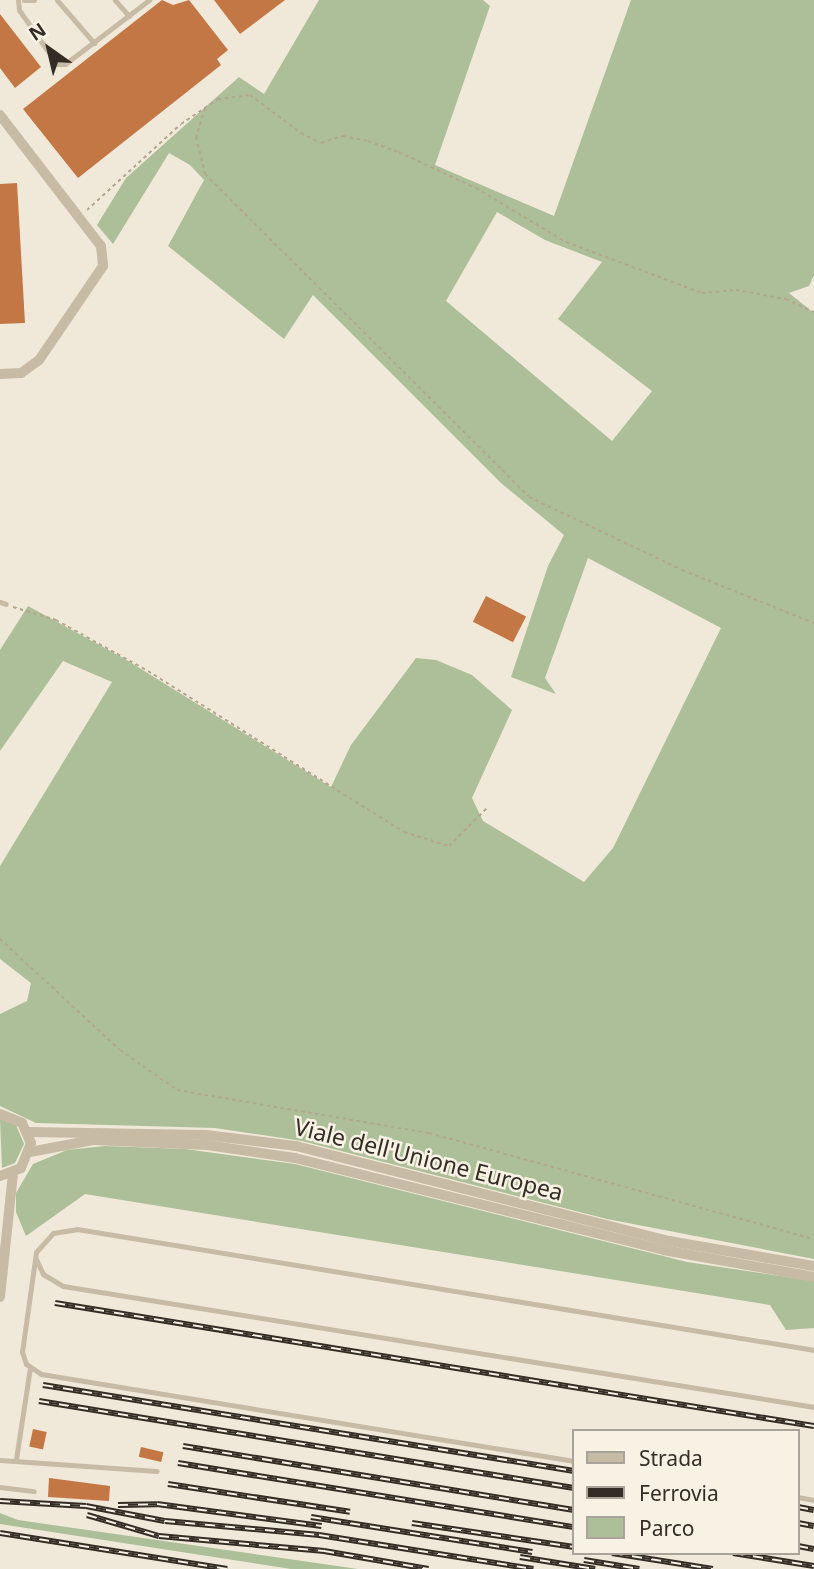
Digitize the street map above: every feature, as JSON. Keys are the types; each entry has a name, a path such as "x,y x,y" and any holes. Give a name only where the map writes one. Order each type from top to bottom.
{"street":[{"path":"0,115 101,246 103,266 39,360 21,373 0,374"},
{"path":"0,1114 13,1116 29,1132 30,1152 13,1173 0,1297"},
{"name":"Viale dell'Unione Europea","path":"29,1132 194,1134 296,1146 669,1241 814,1266"},
{"name":"Viale dell'Unione Europea","path":"30,1152 93,1140 207,1145 295,1158 663,1250 814,1277"},
{"path":"0,1176 13,1173"},
{"path":"0,1199 8,1219"}],"lane":[{"path":"18,0 19,10 57,64 65,64 149,0"},
{"path":"24,0 34,0"},
{"path":"57,0 94,43"},
{"path":"115,0 128,16"},
{"path":"16,1459 30,1368 22,1352 36,1252 54,1233 77,1228 814,1350"},
{"path":"36,1252 43,1274 63,1286 814,1407"},
{"path":"30,1368 49,1376 572,1461"},
{"path":"0,1460 16,1459 157,1471"},
{"path":"0,1487 34,1491"}],"path":[{"path":"78,218 145,153 205,108 235,93 250,95 301,133 321,143 343,136 369,141 399,152 476,188 566,242 702,293 736,290 786,299 814,312"},
{"path":"205,108 196,137 205,174 529,497 681,570 814,623"},
{"path":"3,603 56,620 148,671 404,832 449,846 488,807"},
{"path":"0,939 120,1050 177,1090 429,1133 814,1239"}],"green space":[{"path":"319,0 483,0 490,6 435,165 554,216 631,0 814,0 814,275 809,286 789,293 814,313 814,1259 607,1219 302,1141 215,1128 36,1123 0,1106 0,1014 27,1001 31,983 0,959 0,866 112,682 63,661 0,751 0,650 28,606 125,659 331,787 351,745 416,658 436,660 472,675 512,710 472,798 483,821 584,882 613,848 721,628 588,558 545,678 556,694 511,677 548,566 564,535 501,483 313,295 284,339 168,246 204,180 190,165 169,153 113,244 97,225 126,178 239,77 264,94","holes":["497,212 545,240 602,262 558,319 652,391 612,441 446,301"]},
{"path":"0,1119 16,1125 24,1144 15,1163 2,1168"},
{"path":"105,1146 185,1149 295,1164 687,1262 814,1281 814,1328 786,1330 770,1305 85,1194 26,1236 16,1212 16,1193 33,1164 67,1150"},
{"path":"0,1513 18,1520 358,1569 291,1569 0,1524"}],"building":[{"path":"162,0 173,5 189,0 228,50 217,59 221,65 78,178 23,109"},
{"path":"214,0 285,0 240,34"},
{"path":"0,14 41,67 15,88 0,68"},
{"path":"17,183 25,323 0,324 0,184"},
{"path":"486,596 526,616 513,642 473,622"},
{"path":"33,1429 47,1432 43,1450 29,1447"},
{"path":"141,1447 163,1452 161,1462 139,1457"},
{"path":"49,1478 110,1486 109,1501 48,1497"}],"railway":[{"path":"55,1303 814,1426"},
{"path":"43,1385 572,1471"},
{"path":"39,1401 572,1488"},
{"path":"183,1446 572,1510"},
{"path":"178,1463 572,1527"},
{"path":"168,1484 350,1512"},
{"path":"0,1501 86,1506 165,1521 319,1535 533,1569"},
{"path":"118,1505 157,1504 322,1526"},
{"path":"800,1507 814,1510"},
{"path":"87,1515 159,1536 324,1551 428,1569"},
{"path":"311,1517 532,1552"},
{"path":"412,1523 572,1547"},
{"path":"800,1523 814,1526"},
{"path":"0,1533 227,1569"},
{"path":"800,1546 814,1549"},
{"path":"625,1555 713,1569"},
{"path":"745,1555 814,1566"},
{"path":"520,1557 595,1569"},
{"path":"584,1560 639,1569"}]}
